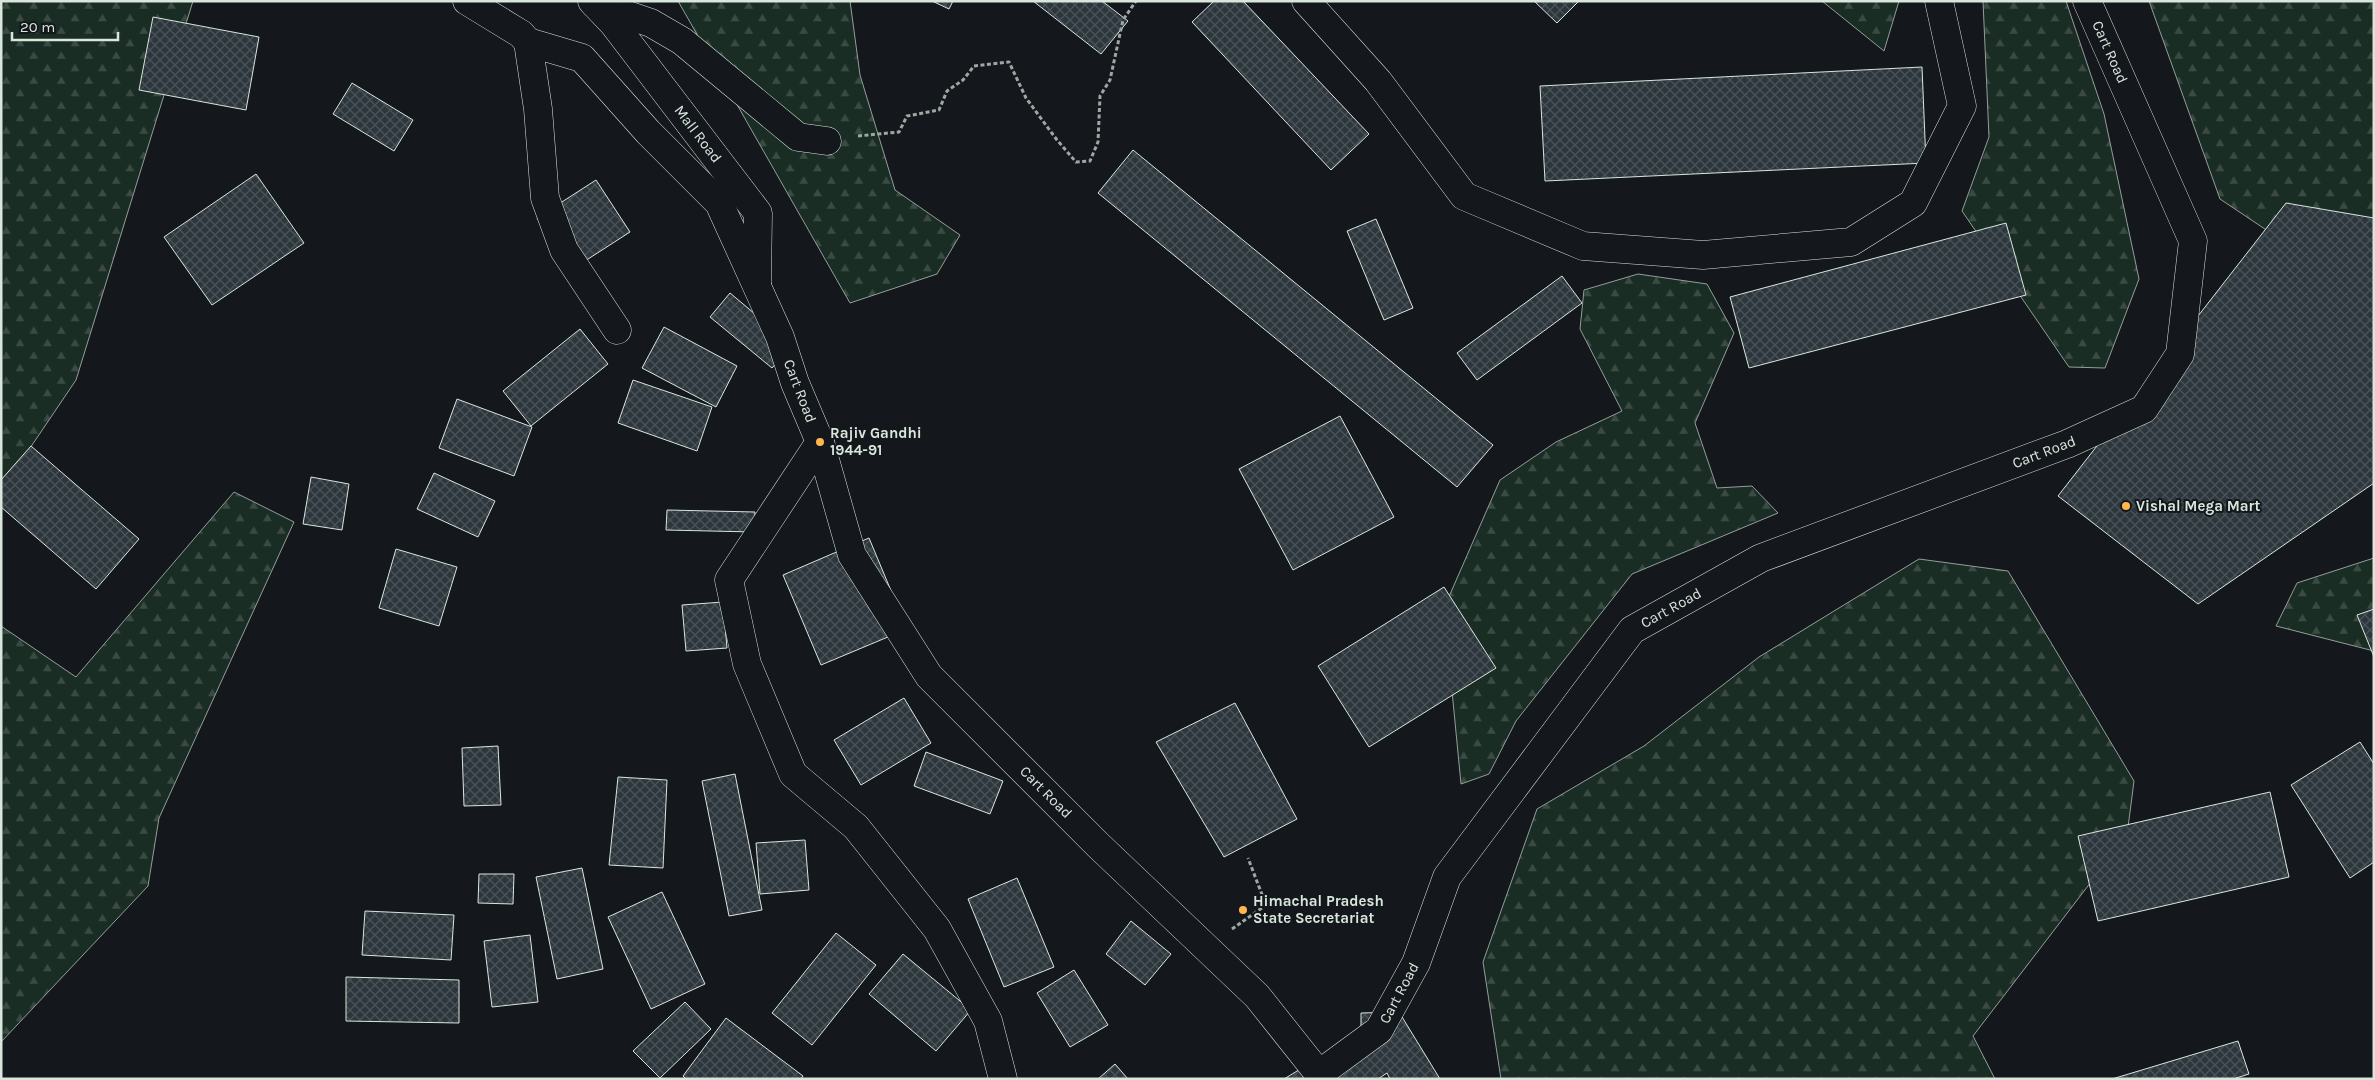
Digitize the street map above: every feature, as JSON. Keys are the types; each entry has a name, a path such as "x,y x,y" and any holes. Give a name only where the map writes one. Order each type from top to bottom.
{"main road":[{"name":"Cart Road","path":"467,1 521,34 528,42 582,58 648,132 719,203 780,338 820,442 852,555 929,676 1105,852 1257,996 1319,1074 1379,1030 1416,964 1447,877 1632,630 1761,558 2067,444 2144,409 2180,354 2193,241 2088,1"},
{"path":"1306,1 1378,82 1464,196 1583,246 1703,255 1851,242 1913,203 1962,106 1940,1"},
{"path":"594,2 652,23 682,41 798,137 827,141"},
{"name":"Mall Road","path":"594,2 613,23 758,213 757,284"},
{"path":"528,42 538,108 545,198 564,250 617,330"},
{"path":"820,442 729,580 747,664 793,774 856,827 937,929 988,1020 1003,1079"}],"path":[{"path":"827,141 850,136 899,132 907,116 939,110 947,91 963,80 974,66 1009,62 1026,98 1057,140 1076,162 1090,162 1098,142 1100,96 1110,80 1123,20 1136,1"}],"green space":[{"path":"1,1 193,1 76,380 1,491"},
{"path":"678,1 850,1 860,75 895,190 960,235 937,274 850,303"},
{"path":"1822,1 1899,1 1884,51"},
{"path":"1983,1 2066,1 2104,114 2139,279 2105,368 2069,367 1962,211 1989,137"},
{"path":"2149,1 2374,1 2374,302 2220,199"},
{"path":"1638,274 1707,284 1734,333 1695,423 1717,488 1752,486 1778,513 1632,574 1516,721 1489,774 1461,784 1444,608 1500,480 1556,442 1622,411 1580,329 1584,290"},
{"path":"234,492 294,522 159,818 148,886 1,1042 1,626 76,677"},
{"path":"2374,558 2374,651 2276,626 2297,583"},
{"path":"1919,559 2008,571 2134,781 2127,835 1973,1036 1995,1079 1501,1079 1483,962 1537,809 1644,746 1759,657"}],"building":[{"path":"932,1 953,1 949,9"},
{"path":"1033,1 1102,1 1128,21 1101,54"},
{"path":"1214,1 1243,1 1369,134 1331,170 1192,22"},
{"path":"1534,1 1579,1 1557,23"},
{"path":"153,17 259,37 246,110 139,90"},
{"path":"1922,67 1926,163 1545,181 1540,86"},
{"path":"352,83 413,120 394,151 333,114"},
{"path":"1133,150 1493,445 1457,487 1098,193"},
{"path":"256,174 304,243 212,305 164,237"},
{"path":"596,180 630,232 571,270 537,218"},
{"path":"2286,203 2374,218 2374,483 2198,604 2058,496"},
{"path":"1376,219 1413,308 1384,320 1347,231"},
{"path":"2006,223 2026,295 1749,368 1730,297"},
{"path":"1562,276 1582,303 1477,380 1457,353"},
{"path":"730,293 792,345 772,368 710,317"},
{"path":"664,327 737,366 716,407 642,368"},
{"path":"580,329 608,364 531,426 503,391"},
{"path":"633,380 712,407 697,451 618,423"},
{"path":"457,399 532,427 514,476 439,448"},
{"path":"1340,416 1394,517 1293,570 1239,469"},
{"path":"31,446 139,539 96,589 1,507 1,480"},
{"path":"434,473 495,501 478,537 417,509"},
{"path":"311,477 349,484 342,530 303,524"},
{"path":"667,510 755,512 754,532 666,530"},
{"path":"869,538 907,629 821,665 783,575"},
{"path":"396,549 457,567 439,626 379,608"},
{"path":"1444,587 1496,668 1369,747 1318,666"},
{"path":"723,602 727,648 686,651 682,605"},
{"path":"2374,609 2374,657 2357,615"},
{"path":"904,698 931,743 861,785 834,740"},
{"path":"1235,703 1297,819 1224,857 1156,742"},
{"path":"2360,742 2374,764 2374,862 2350,878 2291,785"},
{"path":"498,746 501,805 464,806 462,748"},
{"path":"926,752 1003,781 990,814 914,786"},
{"path":"735,774 762,910 729,916 702,781"},
{"path":"618,777 667,780 663,868 609,865"},
{"path":"2270,792 2289,877 2098,921 2078,836"},
{"path":"805,840 809,890 760,894 756,843"},
{"path":"582,868 603,969 557,979 536,877"},
{"path":"479,874 514,874 513,904 478,903"},
{"path":"1017,878 1054,967 1004,987 968,899"},
{"path":"662,892 705,984 651,1009 608,917"},
{"path":"365,911 454,915 451,960 362,955"},
{"path":"1131,921 1171,954 1145,985 1106,954"},
{"path":"836,933 876,965 812,1045 772,1013"},
{"path":"530,935 538,1002 492,1007 484,941"},
{"path":"903,954 971,1010 936,1051 869,994"},
{"path":"1074,970 1108,1025 1070,1047 1037,993"},
{"path":"346,977 459,980 459,1023 346,1021"},
{"path":"685,1002 711,1029 660,1078 633,1051"},
{"path":"1399,1012 1440,1079 1390,1079 1387,1073 1378,1079 1284,1079 1361,1032 1361,1013"},
{"path":"726,1018 803,1076 801,1079 686,1079 683,1076"},
{"path":"2238,1041 2249,1074 2233,1079 2112,1079"},
{"path":"1115,1064 1128,1079 1098,1079"}],"place":[{"name":"Rajiv Gandhi 1944-91","path":"820,442"},
{"name":"Vishal Mega Mart","path":"2126,506"},
{"name":"Himachal Pradesh State Secretariat","path":"1243,910"}]}
